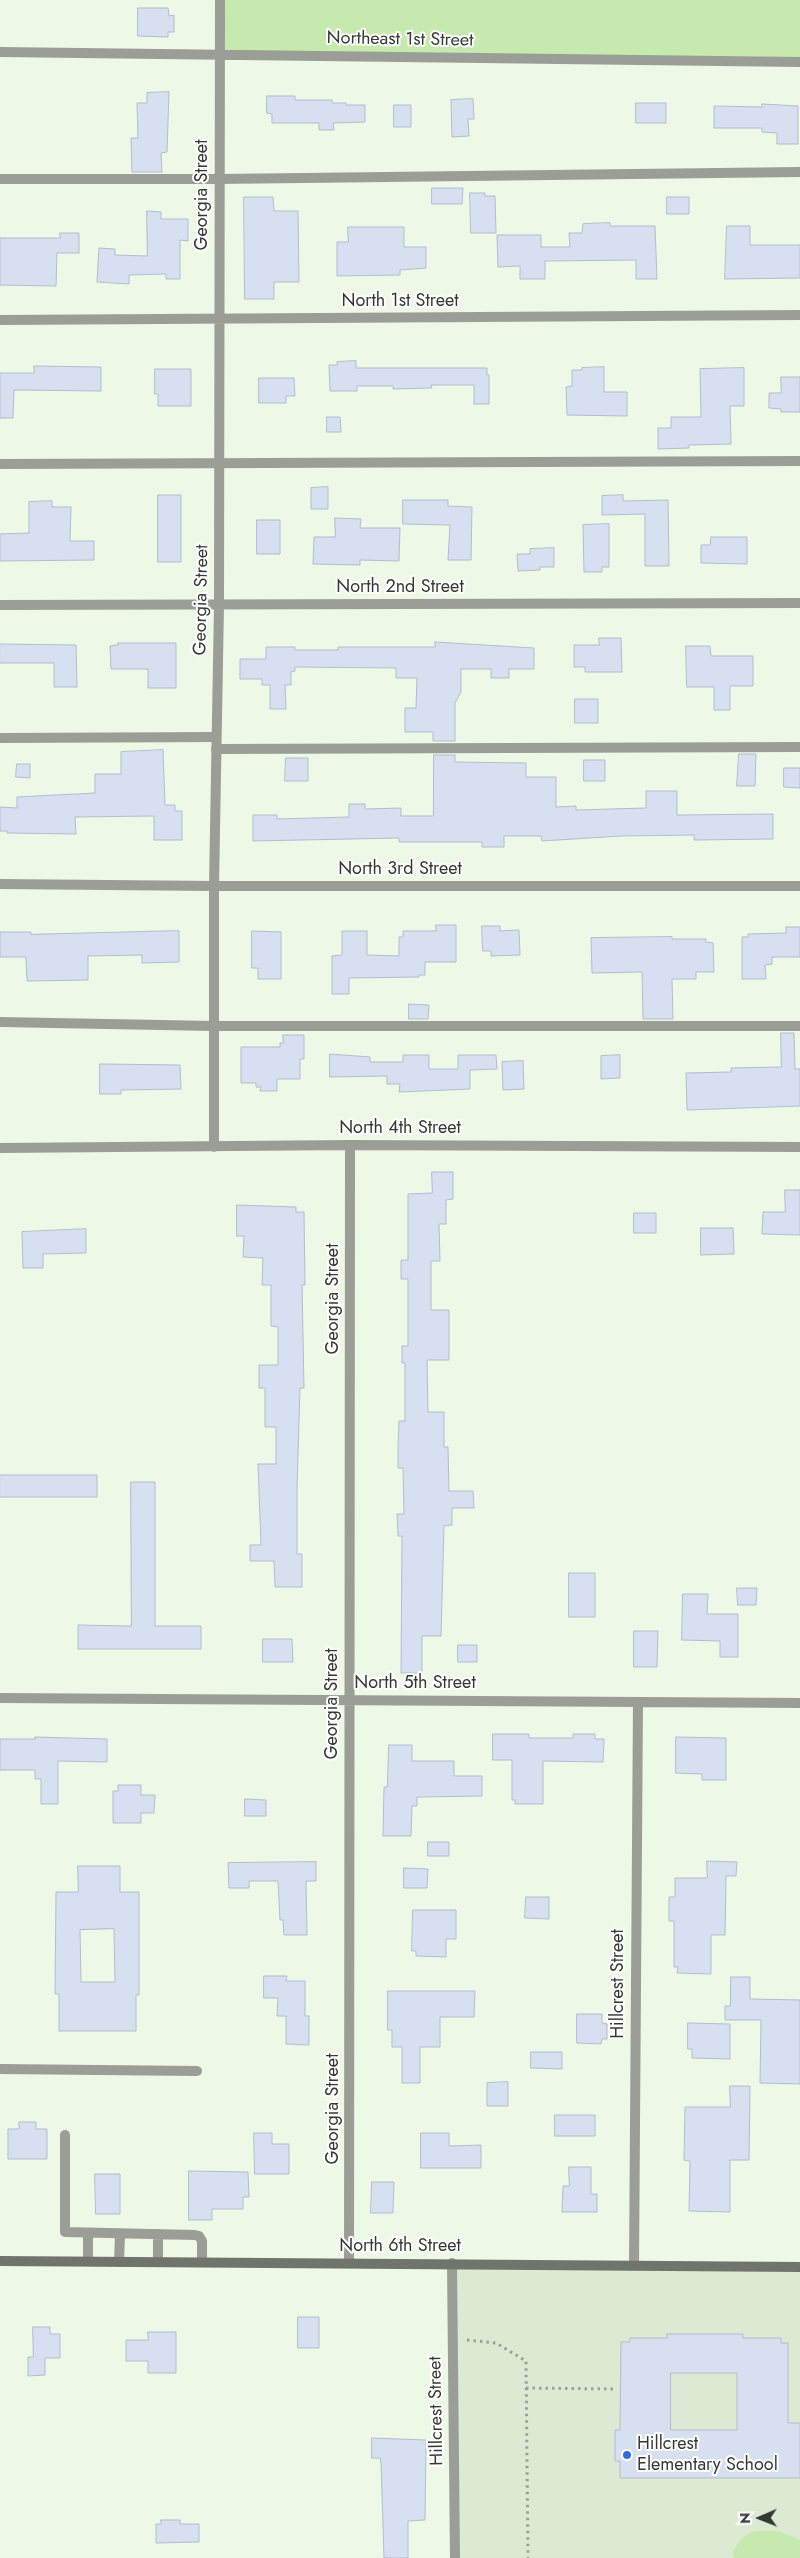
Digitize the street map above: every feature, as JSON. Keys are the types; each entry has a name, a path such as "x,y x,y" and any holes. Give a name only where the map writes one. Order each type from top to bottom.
{"street":[{"name":"Georgia Street","path":"214,1146 214,886 219,605 220,318 218,54 220,0"},
{"name":"Northeast 1st Street","path":"0,52 800,62"},
{"path":"0,179 219,179 800,172"},
{"name":"North 1st Street","path":"0,320 800,315"},
{"path":"0,464 800,461"},
{"name":"North 2nd Street","path":"0,605 800,603"},
{"path":"0,738 216,737"},
{"path":"216,749 800,747"},
{"name":"North 3rd Street","path":"0,884 800,886"},
{"path":"0,1022 214,1026 800,1026"},
{"name":"Georgia Street","path":"349,2262 350,1145"},
{"name":"North 4th Street","path":"0,1148 350,1145 800,1147"},
{"name":"North 5th Street","path":"0,1698 800,1703"},
{"name":"Hillcrest Street","path":"634,2265 638,1702"},
{"path":"0,2069 197,2071"},
{"path":"64,2135 65,2232 200,2236 202,2241 202,2262"},
{"path":"88,2233 88,2261"},
{"path":"119,2262 120,2234"},
{"path":"158,2234 158,2262"},
{"name":"North 6th Street","path":"0,2261 349,2262 800,2267"},
{"name":"Hillcrest Street","path":"452,2263 455,2558"}],"path":[{"path":"464,2336 467,2340 496,2342 521,2356 526,2361 528,2558"},
{"path":"526,2388 616,2389"}],"shaded area":[{"name":"Hillcrest Elementary School","path":"452,2263 800,2267 800,2558 455,2558"}],"green space":[{"path":"218,0 800,0 800,63 218,54"},
{"path":"754,2531 779,2531 800,2540 800,2558 734,2558 733,2551 742,2538"}],"building":[{"path":"138,8 168,8 169,16 174,15 174,32 168,32 168,37 138,36"},
{"path":"169,92 167,152 161,153 162,172 132,172 131,138 138,138 137,103 147,103 147,93"},
{"path":"267,96 295,96 295,100 332,100 332,103 365,105 365,122 333,123 334,130 319,130 319,123 272,123 272,114 267,113"},
{"path":"473,99 474,119 468,119 469,136 452,137 451,100"},
{"path":"636,103 666,103 666,123 636,123"},
{"path":"762,104 798,106 798,144 777,144 777,133 762,132 762,128 714,128 714,106 762,107"},
{"path":"394,105 411,105 411,127 394,127"},
{"path":"432,188 463,188 462,204 432,204"},
{"path":"470,193 485,193 485,196 495,196 496,233 471,233"},
{"path":"244,197 273,197 274,211 298,211 299,282 274,282 274,299 245,299"},
{"path":"667,197 689,197 689,214 667,214"},
{"path":"147,211 161,212 161,219 188,219 188,241 180,240 180,279 166,279 166,274 129,275 129,284 97,282 99,248 115,249 115,255 147,256"},
{"path":"610,223 610,226 655,226 657,279 636,279 636,260 545,261 545,279 520,279 520,266 498,267 497,235 541,235 541,247 570,247 569,233 582,233 583,224"},
{"path":"727,226 750,226 750,245 800,245 800,278 725,279"},
{"path":"348,227 404,227 404,247 426,247 426,268 400,270 400,275 337,276 337,242 348,242"},
{"path":"60,233 79,233 79,253 57,253 56,286 0,285 0,238 60,238"},
{"path":"356,361 356,368 487,368 487,375 489,375 489,404 474,404 474,385 431,385 432,388 393,389 393,386 357,386 357,391 330,391 329,365 337,365 337,362"},
{"path":"34,366 101,367 101,391 14,390 13,418 0,418 0,373 34,373"},
{"path":"604,367 604,392 627,392 627,416 567,415 566,387 572,386 572,370"},
{"path":"744,368 744,406 730,406 731,444 689,445 689,448 658,449 658,428 671,428 671,417 701,417 700,369"},
{"path":"155,369 191,369 191,406 158,406 158,394 155,394"},
{"path":"781,377 800,377 800,412 781,412 781,409 769,408 769,393 781,393"},
{"path":"259,378 294,378 295,396 286,396 286,403 259,403"},
{"path":"327,417 340,417 341,432 327,432"},
{"path":"328,487 328,509 311,509 311,488"},
{"path":"158,495 181,495 181,562 158,562"},
{"path":"623,495 623,501 668,500 669,566 645,566 645,514 602,515 602,496"},
{"path":"403,500 448,500 448,506 472,507 471,560 448,560 450,525 403,524"},
{"path":"52,501 52,507 71,507 70,541 94,541 94,560 0,561 0,534 29,533 29,502"},
{"path":"335,518 361,519 360,528 400,528 399,561 360,560 360,565 313,564 314,537 335,537"},
{"path":"257,520 280,520 280,554 257,554"},
{"path":"609,524 609,567 602,567 602,572 584,572 583,525"},
{"path":"711,537 747,537 747,564 701,563 701,545 710,545"},
{"path":"554,548 554,567 540,567 540,570 518,571 517,554 530,554 530,549"},
{"path":"599,638 621,638 622,672 585,672 585,667 574,667 574,645 599,645"},
{"path":"435,642 534,648 534,669 509,669 509,678 491,678 491,669 461,669 461,692 455,703 455,741 433,741 433,732 405,732 405,708 416,708 417,678 396,678 396,668 295,667 295,671 291,672 291,685 285,685 286,709 270,709 270,685 262,685 262,679 240,679 240,659 266,659 266,647 295,647 295,650 338,650 338,647 435,647"},
{"path":"118,643 176,643 176,688 148,688 148,669 111,669 110,646 118,645"},
{"path":"0,644 76,645 77,687 54,687 54,663 0,663"},
{"path":"686,646 710,646 711,656 753,656 753,686 730,686 730,710 714,710 714,687 687,687"},
{"path":"575,699 598,699 598,723 575,723"},
{"path":"163,750 165,805 175,805 175,811 182,811 182,840 154,840 154,816 75,817 76,834 7,833 7,831 0,831 0,807 17,808 17,797 95,793 95,774 121,774 121,752"},
{"path":"739,754 756,754 755,786 737,786"},
{"path":"434,755 455,755 455,762 526,763 526,777 556,777 556,807 576,806 576,810 646,808 646,791 677,791 677,815 773,814 773,839 694,840 694,835 621,836 542,841 541,836 504,836 504,847 482,847 482,842 399,842 399,838 253,841 253,815 277,815 277,819 349,817 349,804 365,804 365,809 401,808 401,816 433,816"},
{"path":"286,758 308,758 308,781 285,781"},
{"path":"584,760 605,760 605,781 584,781"},
{"path":"17,764 30,764 30,778 16,777"},
{"path":"784,768 800,768 800,788 784,787"},
{"path":"436,925 456,925 456,962 425,962 425,975 419,975 419,977 349,978 349,994 332,994 332,956 342,955 342,931 367,931 367,955 399,956 399,937 403,937 403,931 436,931"},
{"path":"482,926 500,926 500,931 519,930 520,955 491,956 491,951 483,951"},
{"path":"786,927 800,927 800,957 772,957 772,964 765,965 766,979 742,979 742,937 748,937 748,934 786,933"},
{"path":"179,931 179,962 142,963 142,955 88,956 88,980 27,981 26,957 0,957 0,932 31,932 31,934"},
{"path":"252,931 281,932 281,979 258,979 258,968 252,968"},
{"path":"672,937 672,939 706,939 706,942 713,943 714,972 696,972 696,979 672,979 673,1019 643,1019 642,972 592,973 591,938"},
{"path":"409,1004 429,1005 428,1019 409,1019"},
{"path":"781,1033 794,1033 795,1069 800,1069 800,1106 687,1110 686,1073 731,1072 731,1068 781,1067"},
{"path":"283,1035 304,1035 304,1059 300,1059 300,1079 277,1079 277,1091 260,1091 261,1087 256,1087 256,1083 241,1083 241,1047 280,1047 280,1043 283,1043"},
{"path":"330,1054 370,1057 370,1062 403,1062 403,1055 429,1055 429,1069 458,1069 458,1055 496,1055 497,1069 470,1070 470,1089 399,1092 400,1084 387,1084 387,1076 330,1077"},
{"path":"620,1055 620,1078 601,1079 601,1056"},
{"path":"523,1061 524,1089 503,1090 502,1062"},
{"path":"100,1064 180,1065 181,1089 121,1090 121,1094 100,1094"},
{"path":"432,1172 453,1172 453,1199 446,1200 446,1224 439,1224 440,1261 431,1261 431,1310 449,1310 449,1360 427,1360 428,1412 444,1412 444,1447 448,1447 449,1491 473,1491 474,1508 452,1508 452,1525 444,1526 441,1636 422,1636 422,1673 401,1673 402,1536 398,1536 397,1514 404,1514 403,1468 398,1468 398,1447 399,1421 405,1421 405,1363 402,1363 402,1346 408,1346 408,1279 401,1279 401,1260 408,1260 408,1194 432,1193"},
{"path":"785,1190 800,1190 800,1235 762,1234 763,1212 785,1212"},
{"path":"237,1205 296,1207 296,1212 304,1212 305,1285 302,1285 304,1388 300,1388 297,1488 297,1554 302,1554 302,1587 275,1587 274,1561 250,1561 250,1545 261,1545 258,1464 276,1464 276,1427 265,1427 265,1388 259,1388 259,1365 278,1365 278,1327 271,1326 271,1285 262,1285 263,1258 243,1257 244,1236 237,1236"},
{"path":"634,1213 656,1213 656,1233 634,1233"},
{"path":"701,1228 733,1228 734,1254 701,1255"},
{"path":"86,1229 86,1253 43,1254 43,1268 23,1268 22,1232"},
{"path":"0,1475 97,1475 97,1497 0,1497"},
{"path":"131,1482 155,1482 155,1626 201,1626 201,1649 78,1649 78,1625 131,1626"},
{"path":"569,1573 595,1573 595,1617 569,1617"},
{"path":"737,1588 757,1588 756,1605 738,1605"},
{"path":"683,1594 708,1594 707,1614 738,1614 738,1657 720,1657 720,1641 682,1640"},
{"path":"634,1631 658,1631 657,1667 634,1667"},
{"path":"263,1639 292,1639 293,1662 263,1662"},
{"path":"458,1645 477,1645 477,1662 458,1662"},
{"path":"493,1734 529,1734 529,1738 573,1738 573,1734 595,1734 595,1739 604,1739 603,1762 543,1761 543,1804 515,1804 515,1800 512,1800 512,1760 493,1760"},
{"path":"35,1737 107,1739 107,1762 58,1761 58,1804 41,1804 41,1779 35,1779 35,1770 0,1770 0,1739 35,1739"},
{"path":"676,1737 726,1738 726,1780 702,1780 702,1774 676,1773"},
{"path":"389,1745 412,1745 412,1761 454,1761 454,1776 482,1776 482,1796 417,1797 417,1806 412,1806 411,1836 383,1836 384,1787 387,1787"},
{"path":"118,1785 141,1785 141,1795 155,1795 154,1813 141,1813 141,1823 113,1823 113,1791 118,1791"},
{"path":"245,1799 266,1800 266,1816 245,1816"},
{"path":"428,1842 449,1842 449,1856 428,1856"},
{"path":"707,1861 737,1862 736,1876 726,1876 725,1935 711,1935 711,1974 677,1973 678,1967 674,1967 674,1921 669,1921 669,1897 675,1897 675,1878 707,1878"},
{"path":"316,1862 316,1881 306,1881 307,1935 284,1935 283,1920 280,1920 278,1881 249,1881 249,1888 229,1888 228,1863"},
{"path":"78,1866 120,1866 120,1892 139,1892 139,1995 136,1995 136,2031 59,2031 59,1994 55,1994 56,1892 78,1892","holes":["114,1929 115,1982 81,1982 80,1930"]},
{"path":"404,1868 428,1869 427,1888 404,1888"},
{"path":"526,1897 549,1897 549,1919 525,1918"},
{"path":"413,1910 456,1910 456,1939 446,1939 446,1957 416,1956 416,1951 412,1951"},
{"path":"264,1976 287,1976 286,1981 305,1981 305,2016 309,2016 309,2045 286,2044 286,2016 277,2016 278,1998 264,1998"},
{"path":"731,1977 750,1977 750,1999 800,2000 800,2084 760,2083 761,2020 725,2020 725,2006 730,2006"},
{"path":"388,1991 475,1991 474,2017 440,2017 440,2047 420,2047 420,2083 402,2083 402,2047 392,2047 392,2030 388,2030"},
{"path":"577,2014 602,2014 602,2023 607,2024 607,2039 602,2039 601,2044 577,2043"},
{"path":"688,2023 730,2024 730,2059 692,2058 692,2049 688,2049"},
{"path":"531,2052 562,2052 562,2069 531,2068"},
{"path":"508,2082 508,2106 487,2106 487,2083"},
{"path":"730,2086 750,2086 749,2160 730,2160 730,2212 689,2211 690,2161 684,2160 685,2107 730,2107"},
{"path":"555,2115 595,2115 595,2136 555,2136"},
{"path":"19,2122 36,2122 36,2129 47,2129 47,2159 8,2159 8,2129 19,2129"},
{"path":"254,2133 272,2133 272,2144 289,2144 289,2174 255,2174"},
{"path":"421,2133 449,2133 449,2146 481,2145 481,2168 421,2168"},
{"path":"569,2167 591,2167 591,2194 597,2194 597,2212 562,2212 563,2186 569,2186"},
{"path":"189,2171 248,2172 249,2197 243,2197 243,2209 212,2209 212,2220 189,2220"},
{"path":"95,2174 120,2174 120,2214 96,2214"},
{"path":"372,2182 394,2182 393,2213 371,2213"},
{"path":"298,2317 319,2317 319,2348 298,2348"},
{"path":"33,2327 50,2327 50,2334 60,2334 60,2358 45,2358 45,2375 28,2376 28,2357 33,2357"},
{"path":"148,2332 176,2332 176,2373 148,2373 148,2361 126,2361 126,2340 148,2340"},
{"path":"667,2334 743,2334 743,2338 781,2338 781,2343 788,2343 788,2423 800,2423 800,2478 620,2478 620,2461 615,2461 615,2430 620,2430 621,2342 630,2342 630,2338 667,2338","holes":["671,2373 737,2373 737,2430 671,2430"]},
{"path":"372,2438 426,2440 425,2520 408,2521 408,2558 384,2558 381,2463 380,2458 372,2458"},
{"path":"161,2520 180,2520 180,2524 199,2524 199,2542 156,2543 156,2524 161,2524"}],"place":[{"name":"Hillcrest Elementary School","path":"627,2455"}]}
